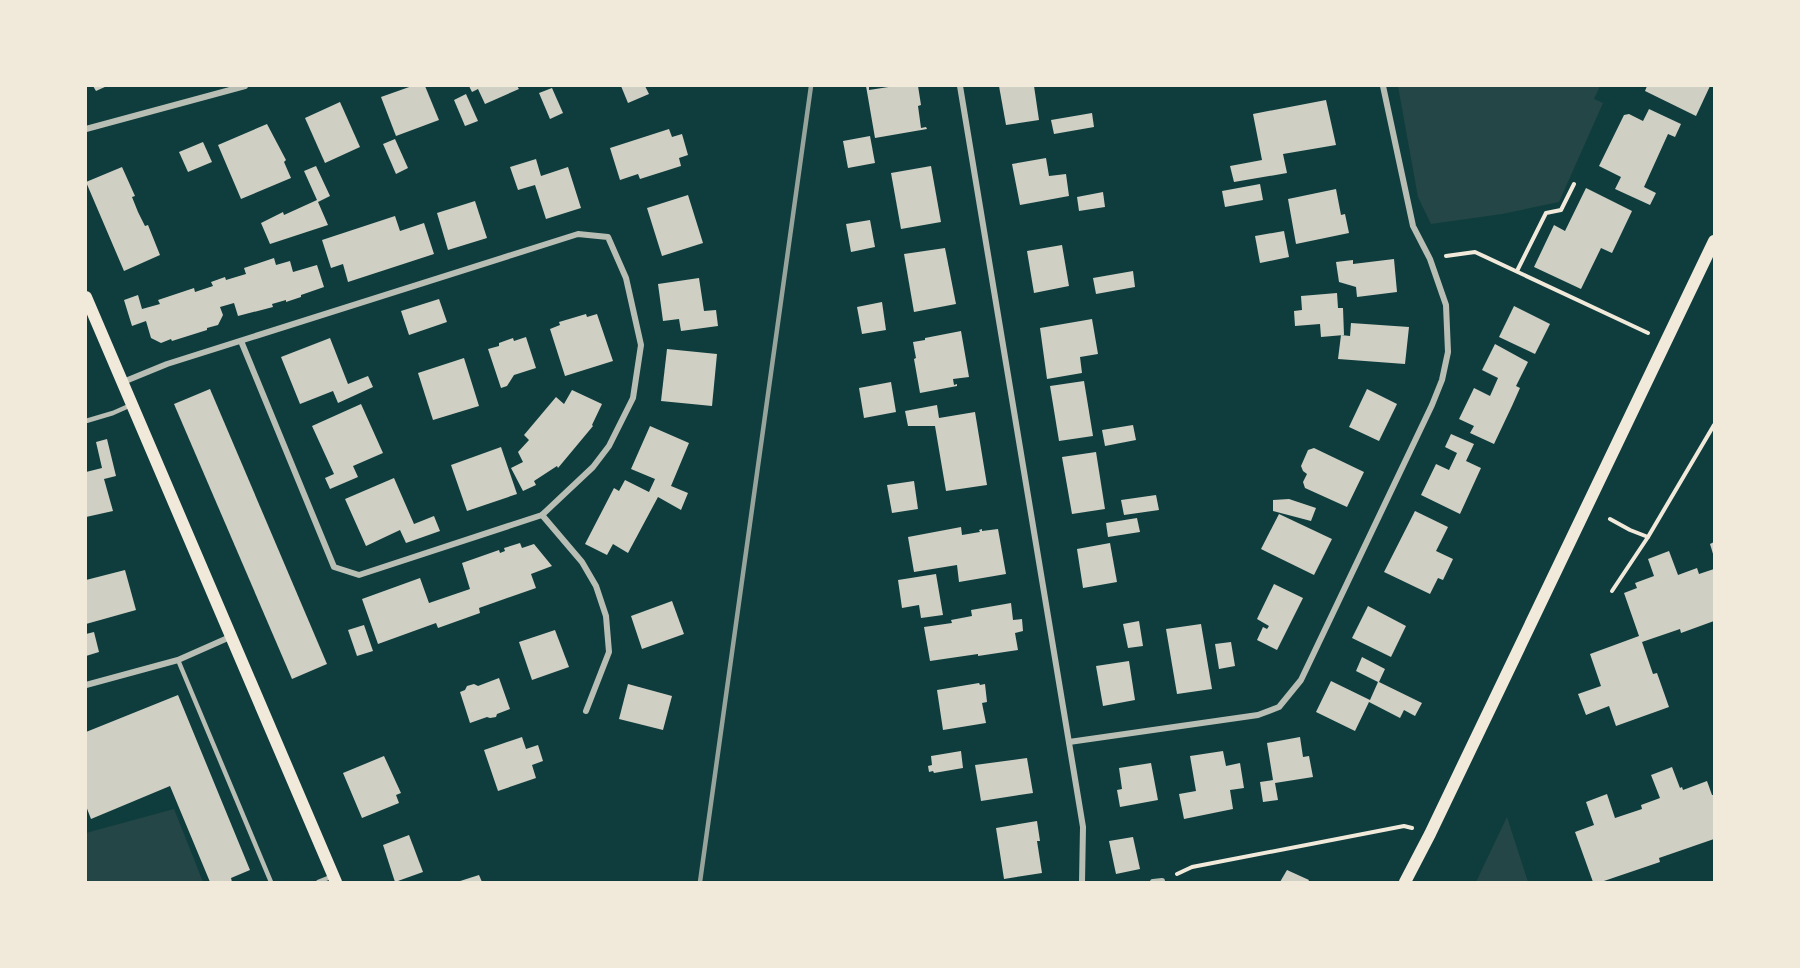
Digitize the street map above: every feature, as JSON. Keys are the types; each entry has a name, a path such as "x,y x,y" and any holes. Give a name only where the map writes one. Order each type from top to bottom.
{"main road":[{"path":"1405,882 1714,241"},
{"path":"86,297 334,879"}],"street":[{"path":"86,129 245,86"},
{"path":"960,86 1083,827 1082,882"},
{"path":"1069,742 1258,716 1279,706 1301,680 1432,405 1442,380 1448,352 1446,305 1430,259 1413,226 1383,86"},
{"path":"122,383 167,364 579,234 608,237 626,278 641,345 633,398 609,446 593,467 542,515 359,575 334,567 241,341"},
{"path":"542,515 582,562 596,586 606,616 609,652 586,711"},
{"path":"86,685 178,660 230,638"},
{"path":"1153,882 1162,882"}],"lane":[{"path":"86,421 132,405"},
{"path":"178,660 271,882"},
{"path":"318,882 334,879"}],"path":[{"path":"1517,271 1546,213 1561,210 1574,184"},
{"path":"1430,259 1475,252 1666,343"},
{"path":"1612,591 1648,537 1714,425"},
{"path":"1610,519 1648,537"},
{"path":"1162,882 1192,867 1404,826 1430,834"}],"shaded area":[{"path":"1398,86 1600,86 1594,99 1603,103 1559,202 1502,214 1431,224 1418,197"},
{"path":"174,809 203,882 86,882 86,833"},
{"path":"1507,817 1528,882 1476,882"}],"building":[{"path":"93,86 107,86 96,91"},
{"path":"412,86 425,86 439,120 396,136 381,97"},
{"path":"469,86 517,86 519,89 485,104 478,89 472,92"},
{"path":"621,86 645,86 649,94 628,103"},
{"path":"866,86 869,86 869,90 895,86 918,86 921,128 926,127 927,129 875,138"},
{"path":"999,86 1034,86 1039,120 1006,125"},
{"path":"1647,86 1710,86 1696,116 1645,91"},
{"path":"552,88 563,113 550,119 539,93"},
{"path":"466,94 478,121 465,126 454,100"},
{"path":"1326,100 1336,145 1283,154 1287,173 1234,182 1230,166 1262,160 1253,114"},
{"path":"340,102 360,147 325,163 305,118"},
{"path":"1649,109 1681,124 1675,137 1668,134 1644,187 1656,193 1650,205 1615,189 1621,177 1599,166 1624,115 1629,114 1643,121"},
{"path":"1092,113 1094,127 1054,134 1051,120"},
{"path":"267,124 286,160 284,162 291,178 241,199 218,145"},
{"path":"669,129 672,137 682,134 688,155 679,158 681,166 640,179 638,174 620,180 610,148"},
{"path":"870,136 875,163 848,168 843,141"},
{"path":"395,139 408,168 396,174 383,144"},
{"path":"203,142 212,162 188,172 179,152"},
{"path":"1046,158 1049,176 1066,174 1069,196 1020,205 1012,164"},
{"path":"536,159 541,176 568,167 581,208 546,219 535,185 518,190 510,167"},
{"path":"316,166 330,196 318,202 328,225 270,244 261,223 283,212 284,215 317,200 304,171"},
{"path":"931,166 941,222 901,229 891,173"},
{"path":"122,167 135,196 132,197 138,212 145,226 148,225 160,255 124,271 86,182"},
{"path":"1260,184 1263,200 1225,207 1222,191"},
{"path":"1586,188 1632,211 1612,253 1601,248 1581,289 1534,267 1554,225 1565,231"},
{"path":"1336,189 1341,215 1345,214 1349,233 1296,244 1288,199"},
{"path":"1103,192 1105,207 1079,211 1077,197"},
{"path":"688,195 703,243 662,256 647,208"},
{"path":"475,201 487,238 448,250 437,213"},
{"path":"395,216 400,231 424,223 434,254 348,282 343,264 331,268 322,240"},
{"path":"870,220 875,247 851,252 846,224"},
{"path":"1284,231 1289,257 1260,263 1255,236"},
{"path":"1062,245 1069,286 1034,293 1027,251"},
{"path":"945,248 956,304 914,312 904,254"},
{"path":"274,258 276,265 290,261 293,272 317,265 324,287 286,302 286,300 272,304 273,307 238,316 234,303 220,307 223,315 218,325 172,341 171,339 161,343 151,338 146,321 132,326 124,300 138,295 142,309 160,304 158,300 194,288 195,292 213,286 211,282 246,274 244,268"},
{"path":"1394,259 1397,292 1357,297 1356,287 1339,282 1336,262 1353,260 1353,264"},
{"path":"1133,271 1135,287 1096,294 1093,278"},
{"path":"699,278 704,311 716,310 718,326 681,331 679,319 663,321 658,284"},
{"path":"1337,293 1338,308 1343,308 1344,335 1321,337 1320,324 1295,326 1294,311 1302,310 1301,296"},
{"path":"439,299 447,322 409,335 401,311"},
{"path":"882,302 886,330 862,334 857,307"},
{"path":"1514,306 1550,324 1535,354 1499,337"},
{"path":"586,314 587,317 597,314 613,361 565,376 550,329 560,325 559,322"},
{"path":"1092,319 1098,354 1080,357 1082,373 1047,379 1040,328"},
{"path":"1351,323 1409,327 1405,364 1338,359 1341,335 1350,336"},
{"path":"961,331 969,377 953,379 954,385 957,384 957,386 920,393 913,342"},
{"path":"526,337 536,368 514,375 507,386 501,388 488,349 513,338 514,341"},
{"path":"330,338 348,384 368,376 373,387 338,403 333,391 300,404 281,357"},
{"path":"1495,344 1528,362 1516,386 1520,388 1494,444 1470,433 1474,426 1459,419 1474,388 1490,396 1498,378 1482,370"},
{"path":"667,349 717,354 712,406 661,401"},
{"path":"464,358 479,406 433,420 418,373"},
{"path":"1084,381 1093,436 1059,441 1050,386"},
{"path":"891,382 896,412 864,418 859,388"},
{"path":"210,389 327,664 292,679 174,404"},
{"path":"1367,389 1397,404 1379,441 1349,427"},
{"path":"572,390 602,404 593,426 558,468 557,466 534,481 536,485 523,491 511,468 523,462 518,452 529,440 524,435 556,397 564,404"},
{"path":"361,404 383,453 353,466 358,477 330,489 325,478 334,474 312,426"},
{"path":"937,405 939,418 975,412 987,485 946,491 935,426 908,426 905,411"},
{"path":"1133,425 1136,440 1105,446 1102,430"},
{"path":"650,426 689,443 671,486 688,493 681,510 658,497 628,553 613,544 607,555 585,544 614,488 619,491 625,480 649,492 655,479 631,469"},
{"path":"1451,434 1474,444 1466,461 1481,468 1460,514 1421,495 1436,464 1449,470 1457,453 1445,447"},
{"path":"107,439 116,476 104,479 113,511 86,517 86,472 102,468 96,442"},
{"path":"501,447 517,494 467,511 451,465"},
{"path":"1314,448 1364,472 1347,507 1305,488 1303,482 1307,474 1301,466 1308,450"},
{"path":"1096,452 1105,509 1072,514 1062,457"},
{"path":"394,478 414,524 434,516 440,531 406,543 400,530 366,546 345,499"},
{"path":"914,481 918,509 892,513 887,485"},
{"path":"1156,495 1159,510 1124,515 1121,500"},
{"path":"1289,499 1316,508 1311,521 1273,511 1273,500"},
{"path":"1415,511 1448,527 1436,551 1453,559 1443,580 1438,578 1430,594 1384,572"},
{"path":"1279,514 1332,539 1314,575 1261,549"},
{"path":"1137,518 1140,532 1108,537 1106,523"},
{"path":"961,527 962,535 980,532 979,530 982,529 982,531 998,529 1006,574 959,582 957,565 914,572 908,537"},
{"path":"1714,542 1714,557 1710,544"},
{"path":"520,543 522,548 534,544 552,566 531,574 536,588 479,608 480,613 438,628 436,623 378,644 362,599 420,578 429,603 470,589 462,563 499,550 500,553 505,551 504,548"},
{"path":"1110,543 1117,582 1083,588 1077,549"},
{"path":"1669,551 1678,575 1697,568 1699,574 1714,569 1714,621 1681,633 1680,629 1642,642 1653,674 1657,673 1669,707 1616,726 1609,706 1586,715 1578,694 1601,686 1590,654 1639,636 1624,593 1637,588 1635,583 1654,576 1648,559"},
{"path":"125,570 136,610 86,624 86,580"},
{"path":"936,574 943,615 921,618 919,605 902,608 898,580"},
{"path":"1274,584 1303,598 1277,650 1257,640 1263,627 1267,629 1269,626 1257,619"},
{"path":"672,601 684,634 642,649 631,616"},
{"path":"1011,603 1013,620 1022,619 1023,631 1015,633 1018,650 930,661 924,627 952,623 951,620 972,616 971,610"},
{"path":"1368,606 1406,626 1391,657 1352,638"},
{"path":"1139,621 1143,646 1128,648 1123,624"},
{"path":"1201,624 1212,689 1177,694 1166,629"},
{"path":"364,625 373,651 357,656 348,630"},
{"path":"555,630 569,667 532,680 519,642"},
{"path":"94,632 99,652 86,656 86,634"},
{"path":"1231,642 1235,666 1219,669 1215,644"},
{"path":"1362,657 1385,669 1379,682 1422,703 1415,716 1404,710 1400,718 1369,702 1355,731 1316,712 1331,681 1370,700 1378,682 1356,671"},
{"path":"1129,661 1135,700 1103,706 1096,666"},
{"path":"499,678 510,709 497,714 496,717 487,717 470,723 460,692 467,686 474,684 478,686"},
{"path":"979,683 980,685 985,684 987,702 982,703 986,723 943,730 937,690"},
{"path":"628,684 672,696 663,730 619,719"},
{"path":"178,695 250,870 231,878 232,882 210,882 170,786 91,819 86,806 86,732"},
{"path":"522,737 526,749 538,745 543,761 532,765 536,778 498,791 484,750"},
{"path":"1300,737 1303,757 1309,756 1313,777 1275,783 1278,800 1263,802 1260,782 1273,780 1267,743"},
{"path":"961,751 963,768 929,772 928,766 932,765 931,756"},
{"path":"1223,751 1226,766 1240,763 1244,788 1230,790 1233,809 1184,819 1179,794 1196,791 1190,756"},
{"path":"384,756 401,793 396,795 399,803 362,818 343,773"},
{"path":"1027,758 1033,793 981,801 975,765"},
{"path":"1151,763 1158,800 1120,807 1117,790 1122,789 1119,768"},
{"path":"1672,767 1680,788 1682,787 1683,790 1707,781 1714,795 1714,839 1659,858 1660,862 1601,882 1593,882 1575,832 1594,825 1586,802 1607,794 1615,818 1642,809 1641,805 1660,798 1651,775"},
{"path":"1037,821 1040,841 1037,841 1042,873 1004,879 996,828"},
{"path":"409,835 423,872 395,882 383,845"},
{"path":"1133,837 1140,869 1116,874 1109,841"},
{"path":"1287,870 1309,880 1308,882 1280,882"},
{"path":"479,875 482,882 457,882"}],"railway":[{"path":"700,882 811,86"}]}
